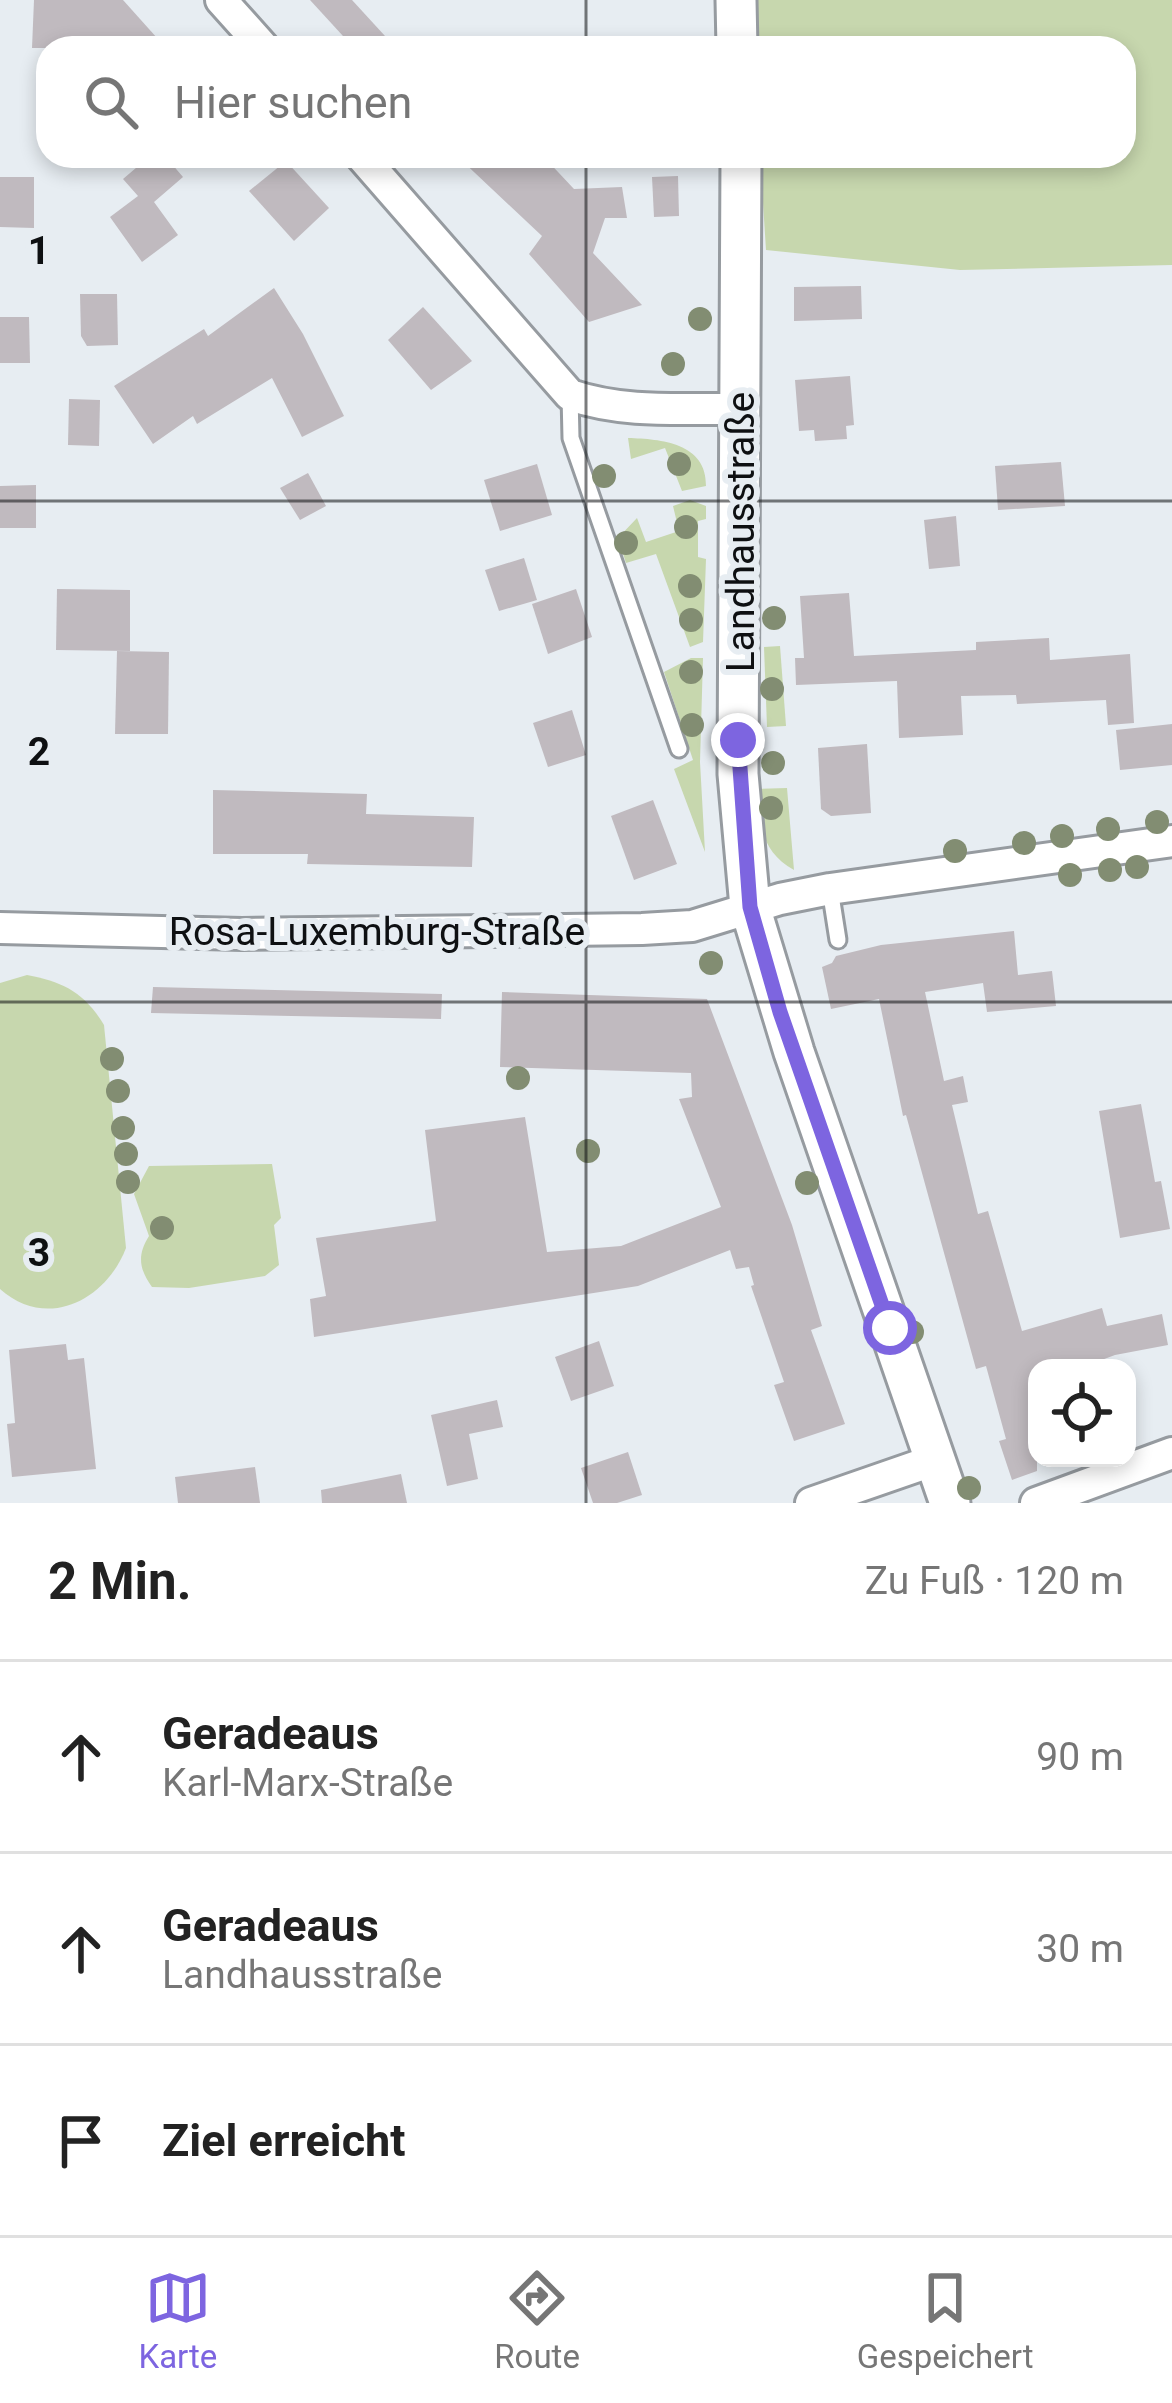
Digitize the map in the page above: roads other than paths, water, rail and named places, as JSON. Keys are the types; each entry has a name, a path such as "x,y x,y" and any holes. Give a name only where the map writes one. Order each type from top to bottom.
{"street":[{"path":"221,0 254,36"},
{"path":"736,0 737,36"},
{"path":"371,168 570,395 636,410 741,409"},
{"name":"Landhausstraße","path":"741,168 738,775 750,907 794,1052 950,1503"},
{"name":"Rosa-Luxemburg-Straße","path":"0,928 309,934 692,926 830,889 1172,841"},
{"path":"1036,1503 1172,1453"},
{"path":"811,1503 935,1460"}],"lane":[{"path":"570,395 571,438 679,749"},
{"path":"830,889 838,940"}]}
